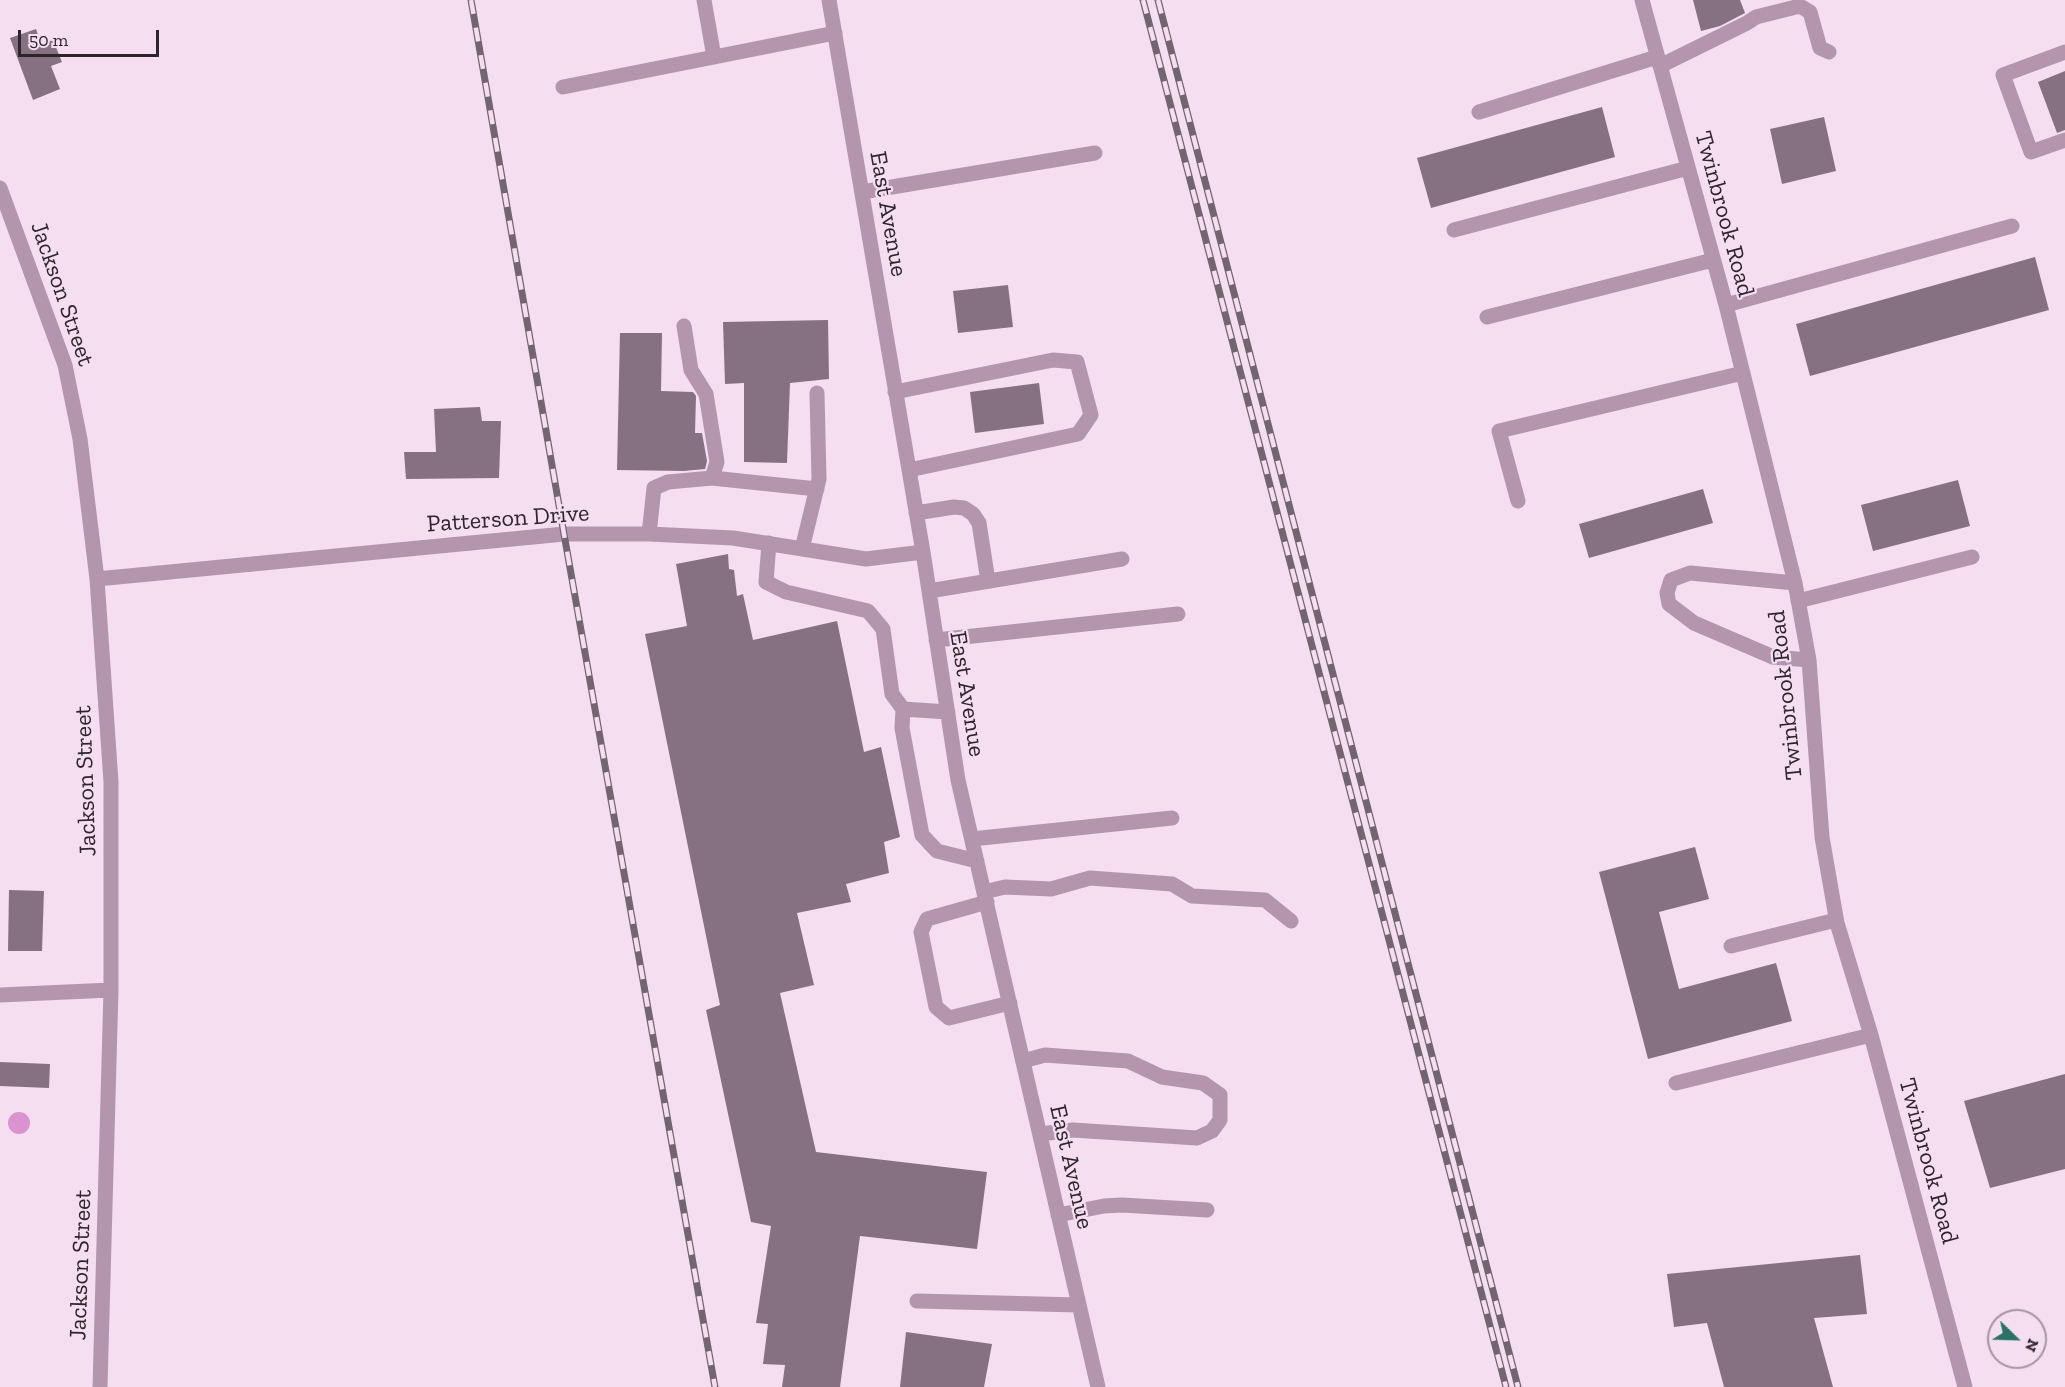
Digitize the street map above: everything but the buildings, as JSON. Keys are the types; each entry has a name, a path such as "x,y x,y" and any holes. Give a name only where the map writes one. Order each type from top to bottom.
{"street":[{"path":"704,0 714,57"},
{"name":"East Avenue","path":"829,0 923,552 958,780 1098,1387"},
{"name":"Twinbrook Road","path":"1642,0 1726,305 1795,583 1809,660 1822,837 1836,920 1871,1035 1965,1387"},
{"path":"1479,112 1659,62 1748,23 1755,17 1800,6 1810,12 1820,48 1829,52"},
{"path":"563,87 835,33"},
{"path":"2065,52 2003,75 2031,152 2065,140"},
{"path":"862,192 1095,153"},
{"path":"1454,230 1688,168"},
{"name":"Jackson Street","path":"0,188 65,365 80,440 97,579 111,782 111,990 100,1387"},
{"path":"1726,305 2012,226"},
{"path":"1487,317 1713,260"},
{"path":"684,326 691,370 706,394 717,462 712,478"},
{"path":"895,392 1053,360 1077,362 1091,415 1078,434 909,470"},
{"path":"1518,501 1498,430 1743,373"},
{"path":"802,549 817,489 819,458 817,393"},
{"path":"649,534 654,488 668,482 712,478 817,489"},
{"path":"916,513 954,507 964,508 973,514 979,523 988,581"},
{"name":"Patterson Drive","path":"97,579 564,534 649,534 733,538 866,560 923,552"},
{"path":"769,543 766,582 786,592 868,611 883,629 892,694 903,709 902,728 922,835 937,851 977,861"},
{"path":"1798,600 1972,557"},
{"path":"929,591 1122,559"},
{"path":"1795,583 1690,573 1671,580 1667,593 1669,604 1694,623 1773,657 1809,660"},
{"path":"936,640 1178,614"},
{"path":"903,709 948,712"},
{"path":"972,839 1172,818"},
{"path":"1010,1003 949,1018 936,1008 921,932 927,919 1005,887 1051,889 1090,878 1172,884 1192,896 1264,900 1292,921"},
{"path":"1731,946 1836,920"},
{"path":"0,995 111,990"},
{"path":"1676,1083 1871,1035"},
{"path":"1023,1061 1045,1055 1128,1061 1162,1077 1203,1083 1220,1095 1220,1120 1212,1131 1197,1138 1073,1130 1040,1134"},
{"path":"1058,1215 1122,1205 1207,1210"},
{"path":"917,1301 1079,1305"}],"shaded area":[{"path":"19,1112 27,1115 30,1123 27,1131 19,1134 11,1131 8,1123 11,1115"}],"railway":[{"path":"471,0 715,1387"},
{"path":"1143,0 1506,1387"},
{"path":"1158,0 1518,1387"}]}
